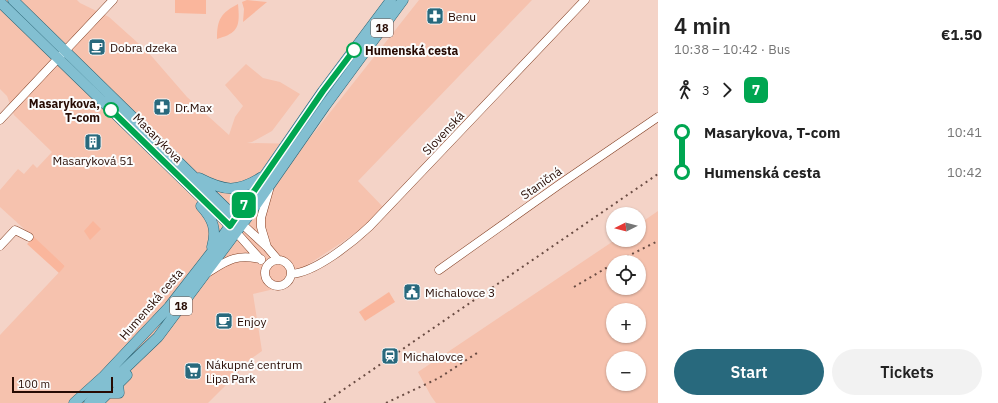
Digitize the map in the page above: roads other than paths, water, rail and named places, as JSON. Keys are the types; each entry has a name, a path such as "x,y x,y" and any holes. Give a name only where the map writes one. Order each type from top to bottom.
{"main road":[{"name":"Masarykova","path":"13,0 189,173 236,225"},
{"name":"Humenská cesta","path":"89,403 98,402 108,394 119,393 118,384 130,372 131,362 158,337 205,275 265,175 323,91 391,0"},
{"name":"Humenská cesta","path":"74,403 104,376 169,307 211,252 270,184 403,0"},
{"name":"Masarykova","path":"0,1 188,186 236,225"},
{"path":"189,173 217,187 231,189 249,185 265,175"},
{"path":"188,186 197,201 212,220 215,233 211,252"}],"street":[{"path":"0,120 113,0"},
{"name":"Slovenská","path":"291,274 297,274 319,264 354,240 383,213 585,0"},
{"name":"Staničná","path":"439,270 560,184 658,117"},
{"path":"267,247 261,227 261,218 270,184"},
{"path":"236,225 267,247 278,260"},
{"path":"236,225 261,259 266,268 267,279 270,283 281,286 287,283 291,274 288,264 278,260 272,261 266,268"},
{"path":"0,246 15,230 29,237"},
{"path":"205,275 224,262 235,258 246,257 261,259"}],"railway":[{"path":"324,403 658,174"},
{"path":"630,255 658,241"},
{"path":"574,287 606,268"},
{"path":"386,403 439,378 477,353"}],"place":[{"name":"Benu","path":"435,16"},
{"name":"Dobra dzeka","path":"97,47"},
{"name":"Humenská cesta","path":"354,50"},
{"name":"Dr.Max","path":"162,107"},
{"name":"Masarykova, T-com","path":"111,110"},
{"name":"Masaryková 51","path":"93,142"},
{"name":"Michalovce 3","path":"412,292"},
{"name":"Enjoy","path":"224,321"},
{"name":"Michalovce","path":"390,356"},
{"name":"Nákupné centrum Lipa Park","path":"193,371"}]}
